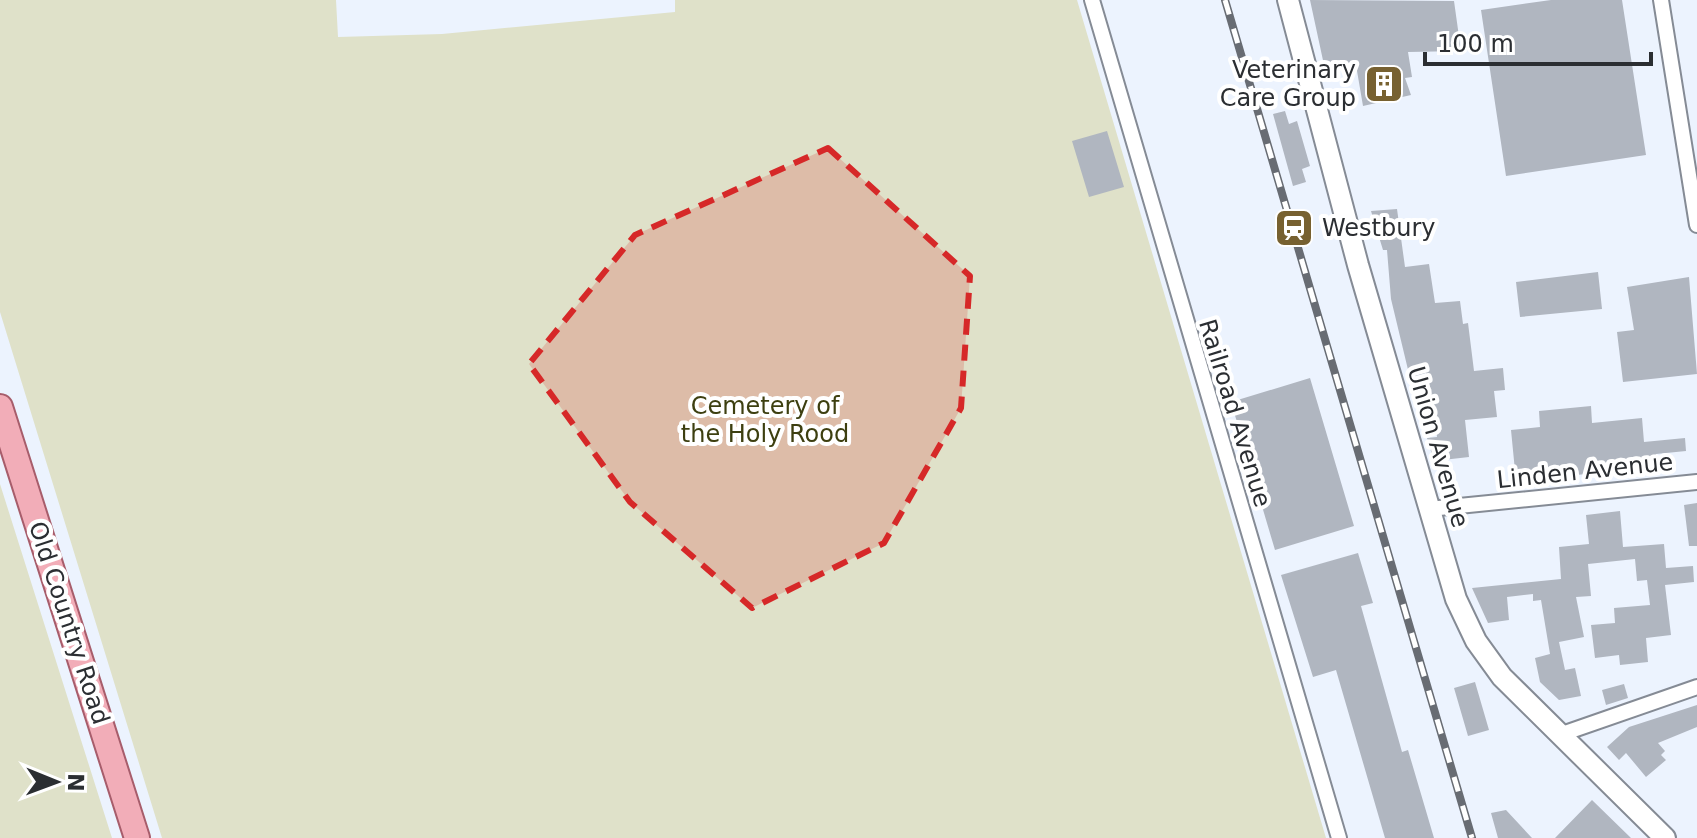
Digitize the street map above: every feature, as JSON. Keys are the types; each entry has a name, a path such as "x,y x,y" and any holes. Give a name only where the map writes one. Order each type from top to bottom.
{"main road":[{"name":"Union Avenue","path":"1288,0 1358,265 1456,599 1476,641 1502,677 1665,838"},
{"name":"Old Country Road","path":"0,407 137,838"}],"street":[{"name":"Railroad Avenue","path":"1092,0 1339,838"},
{"path":"1661,0 1697,225"},
{"name":"Linden Avenue","path":"1429,509 1697,482"},
{"path":"1559,735 1697,687"}],"highlighted area":[{"path":"828,148 970,276 961,408 884,543 752,608 630,502 529,364 635,235"}],"green space":[{"name":"Cemetery of the Holy Rood","path":"0,0 336,0 338,37 442,34 675,12 675,0 1077,0 1326,838 162,838 0,312"},
{"path":"0,484 112,838 0,838"}],"building":[{"path":"1310,0 1454,1 1461,51 1408,52 1412,77 1405,78 1411,95 1363,106 1356,65 1324,65"},
{"path":"1551,0 1622,0 1646,155 1506,176 1481,10"},
{"name":"Westbury","path":"1285,111 1289,124 1297,121 1310,166 1302,169 1306,182 1293,186 1273,114"},
{"path":"1107,131 1124,187 1089,197 1072,141"},
{"path":"1397,209 1405,267 1429,264 1435,303 1460,301 1463,324 1468,323 1474,371 1503,368 1505,390 1494,391 1497,417 1465,420 1469,457 1434,461 1427,438 1437,437 1433,396 1428,397 1426,373 1410,378 1391,299 1387,250 1383,250 1371,211"},
{"path":"1598,272 1602,309 1520,317 1516,282"},
{"path":"1689,277 1697,374 1623,382 1617,332 1634,330 1627,287"},
{"path":"1310,378 1354,526 1275,550 1231,402"},
{"path":"1591,406 1592,423 1642,418 1644,442 1685,438 1686,451 1656,454 1657,463 1646,463 1646,468 1516,481 1511,430 1540,427 1539,411"},
{"path":"1697,503 1697,546 1689,546 1684,505"},
{"path":"1620,511 1623,547 1664,544 1666,568 1693,566 1694,582 1665,585 1671,635 1646,638 1648,662 1620,665 1619,655 1595,658 1591,625 1615,623 1614,608 1650,605 1647,580 1637,581 1635,559 1588,564 1591,596 1576,597 1584,637 1559,642 1565,670 1575,668 1581,696 1559,700 1540,682 1535,658 1550,654 1541,600 1533,601 1533,594 1507,597 1509,620 1488,623 1472,588 1561,579 1559,547 1589,544 1586,515"},
{"path":"1358,553 1373,603 1361,606 1402,752 1408,750 1434,838 1385,838 1336,670 1313,677 1281,575"},
{"path":"1475,682 1489,730 1468,736 1454,688"},
{"path":"1624,684 1628,698 1606,705 1602,690"},
{"path":"1697,705 1697,727 1658,743 1665,751 1661,755 1666,760 1646,777 1626,753 1619,760 1607,747 1629,727"},
{"path":"1592,800 1631,838 1555,838"},
{"path":"1506,810 1532,838 1498,838 1491,813"}],"railway":[{"path":"1225,0 1472,838"}],"place":[{"name":"Veterinary Care Group","path":"1384,84"},
{"name":"Westbury","path":"1294,228"}]}
